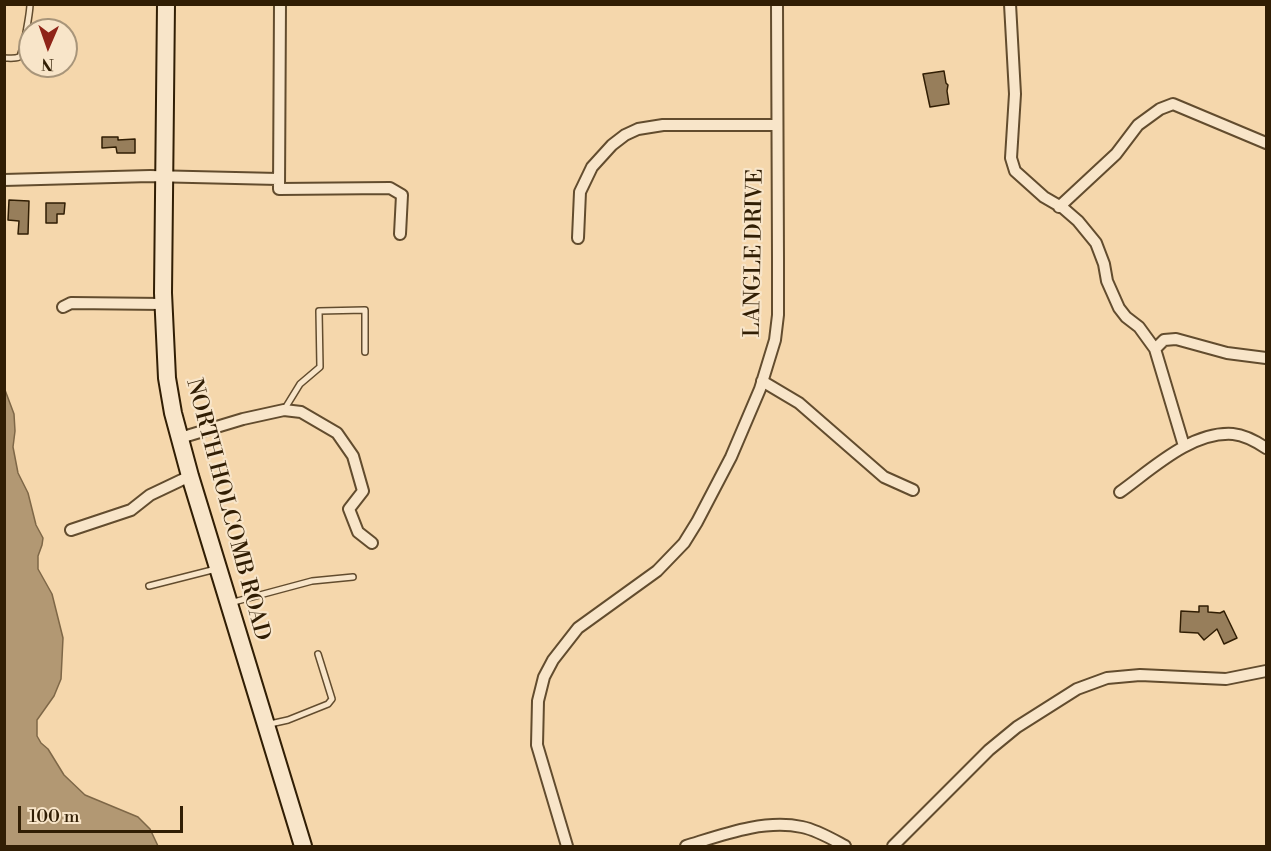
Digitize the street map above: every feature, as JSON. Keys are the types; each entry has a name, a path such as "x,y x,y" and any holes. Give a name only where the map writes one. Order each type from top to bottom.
{"street":[{"name":"NORTH HOLCOMB ROAD","path":"166,4 164,304 167,378 190,476 303,846"},
{"path":"280,4 279,189 390,188 402,195 400,234"},
{"name":"LANGLE DRIVE","path":"567,846 537,745 538,701 544,676 553,660 578,628 657,571 684,543 698,522 731,457 762,381 775,340 777,315 777,4"},
{"path":"1010,4 1015,94 1011,158 1015,171 1044,197 1078,221 1096,243 1107,281 1119,308 1139,327 1155,349 1184,446"},
{"path":"1059,207 1116,154 1138,125 1160,109 1173,104 1266,143"},
{"path":"578,237 580,192 592,167 612,145 625,135 638,129 663,125 777,125"},
{"path":"4,180 165,177 278,178"},
{"path":"63,307 71,303 164,304"},
{"path":"1155,349 1164,340 1176,339 1227,353 1266,358"},
{"path":"762,381 799,403 884,477 913,490"},
{"path":"180,438 243,419 284,410 301,412 337,434 353,456 363,491 349,509 358,532 372,543"},
{"path":"1120,492 1184,446 1216,434 1244,436 1266,448"},
{"path":"71,530 131,510 150,495 190,476"},
{"path":"893,846 989,750 1017,727 1077,689 1107,678 1140,675 1226,679 1266,672"},
{"path":"686,846 736,831 772,825 802,827 845,846"}],"lane":[{"path":"4,58 16,58 23,52 24,31 30,19 30,4"},
{"path":"284,410 300,384 320,367 319,310 365,310 365,352"},
{"path":"149,586 218,568"},
{"path":"229,604 312,581 354,577"},
{"path":"265,725 288,720 328,704 332,699 318,654"}],"shaded area":[{"path":"5,390 14,414 13,447 18,473 28,493 36,525 43,538 38,556 38,569 52,594 63,638 61,679 54,696 37,720 37,736 64,775 85,795 138,817 150,829 158,846 5,846"}],"building":[{"path":"944,71 948,85 949,104 930,107 923,74"},
{"path":"102,137 118,137 118,140 135,139 135,153 117,153 116,147 102,148"},
{"path":"9,200 29,201 28,234 18,234 19,221 8,220"},
{"path":"46,203 65,203 64,214 57,214 57,223 46,223"},
{"path":"1199,606 1208,606 1208,612 1224,611 1237,638 1224,644 1217,629 1204,640 1198,633 1180,632 1181,611 1199,612"}]}
